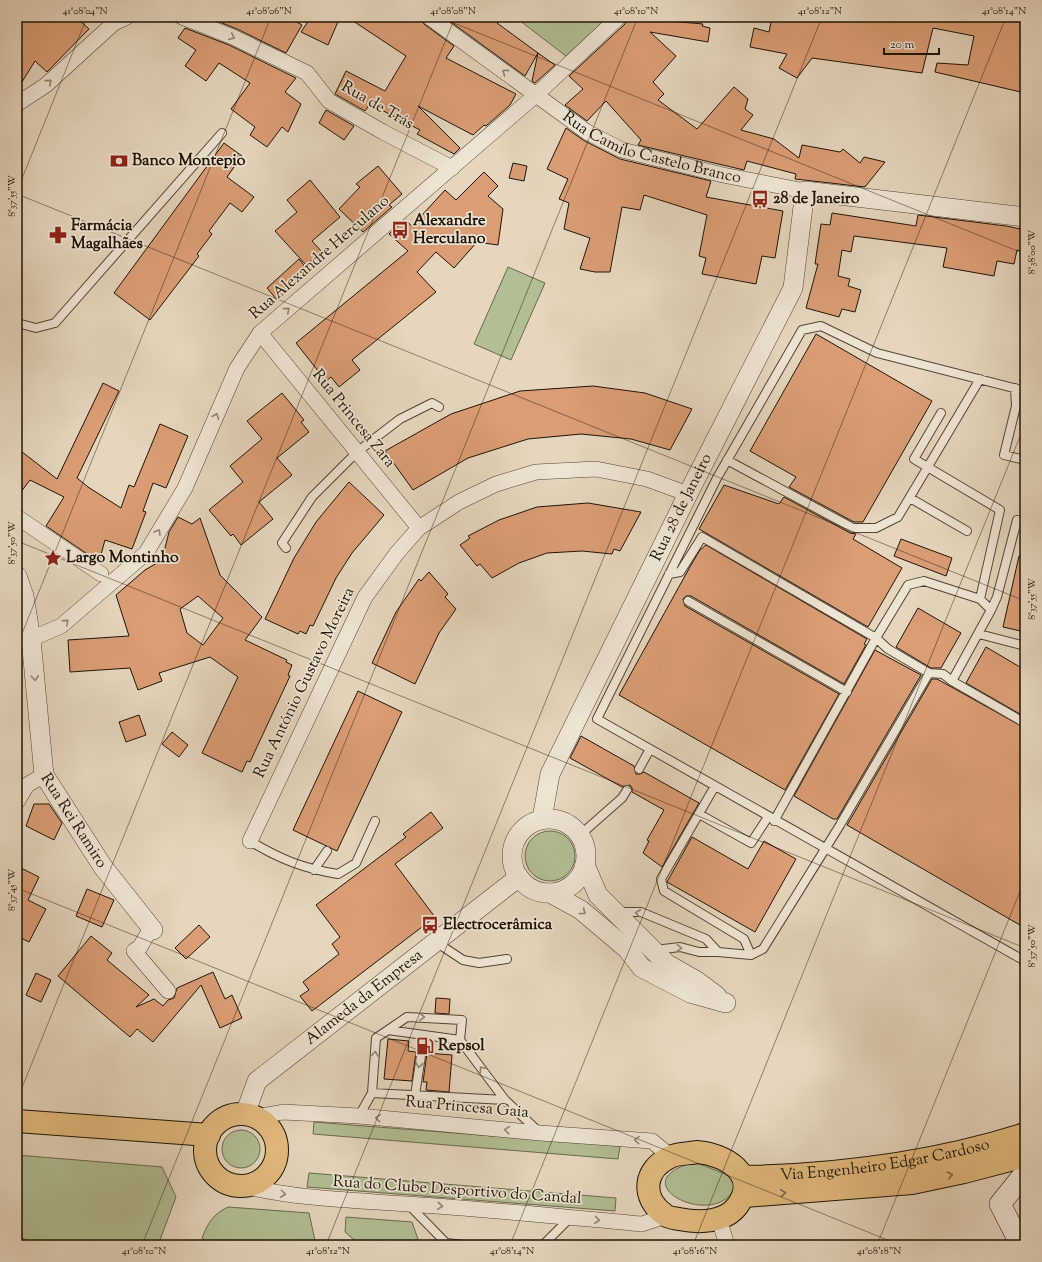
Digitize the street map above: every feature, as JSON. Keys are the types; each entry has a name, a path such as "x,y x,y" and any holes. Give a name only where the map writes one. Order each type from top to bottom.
{"main road":[{"path":"234,1115 250,1115 265,1123 272,1131 276,1141 276,1160 272,1170 265,1178 255,1184 244,1186 234,1185 223,1181 208,1166 206,1144 215,1125 224,1118 234,1115"},
{"path":"17,1121 209,1135"},
{"name":"Via Engenheiro Edgar Cardoso","path":"910,1173 960,1152 1025,1134"},
{"path":"697,1152 719,1156 732,1162 743,1186 734,1211 719,1219 697,1222 666,1216 656,1206 647,1185 650,1176 670,1156 697,1152"},
{"name":"Via Engenheiro Edgar Cardoso","path":"743,1186 789,1176 964,1172 1025,1156"},
{"path":"1021,1245 1000,1204 1025,1173"}],"street":[{"path":"17,104 46,85 114,23 127,17"},
{"name":"Rua de Trás","path":"182,17 233,37 307,73 329,101 452,168"},
{"name":"Rua Camilo Castelo Branco","path":"429,17 588,132 622,150 716,174 805,192 1025,217"},
{"name":"Rua Alexandre Herculano","path":"31,640 61,626 146,553 185,488 237,368 260,333 537,94 619,17"},
{"name":"Rua 28 de Janeiro","path":"542,819 550,774 688,494 793,288 805,192"},
{"name":"Rua Princesa Zara","path":"260,333 419,528"},
{"name":"Rua António Gustavo Moreira","path":"250,841 365,597 397,552 419,528 459,502 496,484 536,472 596,469 647,479 688,494"},
{"path":"17,517 101,574"},
{"name":"Rua Rei Ramiro","path":"17,576 24,596 31,640 44,775 103,867 152,929"},
{"path":"17,802 27,785 44,775"},
{"path":"550,893 561,891 572,885 580,876 585,865 586,852 580,835 566,823 554,819 542,819 530,824 521,832 515,843 512,855 514,867 519,877 528,886 538,891 550,893 581,910 626,949 642,968 690,993 726,1003 697,981 667,964 598,895 585,865"},
{"name":"Alameda da Empresa","path":"250,1115 257,1081 519,877"},
{"path":"152,929 140,947 134,951 168,991"},
{"name":"Rua Princesa Gaia","path":"250,1115 283,1112 359,1116 540,1133 652,1141 670,1156"},
{"name":"Rua do Clube Desportivo do Candal","path":"244,1186 274,1193 320,1199 407,1204 642,1224 666,1216"},
{"path":"719,1219 727,1245"}],"lane":[{"path":"17,324 36,328 55,323 222,133"},
{"path":"1025,390 877,352 821,326 802,330 727,460 668,574 597,719 825,850 1025,961"},
{"path":"727,460 853,528 876,528 898,517 980,379"},
{"path":"1015,388 1016,406 1004,455 1025,460"},
{"path":"286,548 282,543 312,498 357,452 400,419 432,403 439,407"},
{"path":"941,413 914,459 1000,510 980,599"},
{"path":"910,498 967,531"},
{"path":"952,681 979,634 997,597 1017,520 1025,522"},
{"path":"668,574 680,572 702,537 876,638 888,649 930,673 943,674 952,681 1025,723"},
{"path":"699,814 752,843 771,819 847,692 876,638 908,585 924,581 980,599 991,610"},
{"path":"688,601 847,692"},
{"path":"979,634 1025,646"},
{"path":"626,949 653,950 680,947 699,952 718,952 751,956 763,949 825,850 930,673"},
{"path":"639,769 650,749"},
{"path":"715,786 661,879 664,891 744,939 751,956"},
{"path":"580,835 622,798 627,790"},
{"path":"250,841 276,856 314,870 338,874 356,863 376,821"},
{"path":"314,870 327,851"},
{"path":"615,911 641,912 706,938 718,952"},
{"path":"436,942 463,960 479,963 507,959"},
{"path":"359,1116 372,1093 376,1038 406,1017 462,1020 460,1040 506,1100 540,1133"},
{"path":"388,1030 460,1040"},
{"path":"415,1095 424,1036"},
{"path":"372,1093 506,1100"},
{"path":"407,1204 446,1244 464,1245"},
{"path":"543,1245 571,1217"}],"green space":[{"path":"515,17 608,17 566,56"},
{"path":"508,267 545,283 511,360 474,344"},
{"path":"545,831 555,831 568,838 575,851 575,861 568,874 555,881 545,881 536,877 529,870 525,861 525,851 529,842 536,835"},
{"path":"314,1122 620,1146 618,1159 313,1134"},
{"path":"241,1130 251,1133 257,1139 260,1149 257,1159 251,1165 241,1168 231,1165 225,1159 222,1149 225,1139 231,1133"},
{"path":"17,1155 162,1167 176,1197 158,1245 17,1245"},
{"path":"688,1164 711,1164 725,1171 736,1183 727,1197 714,1204 697,1205 682,1200 670,1193 665,1183 670,1173"},
{"path":"309,1173 616,1198 615,1211 307,1187"},
{"path":"228,1207 309,1213 316,1245 212,1245 202,1238 204,1233 209,1223 215,1216"},
{"path":"346,1217 412,1222 420,1245 360,1245 345,1232"}],"building":[{"path":"17,17 76,17 89,29 47,72 35,61 17,90"},
{"path":"207,17 288,17 302,25 286,53 237,29"},
{"path":"311,17 340,17 328,45 301,32"},
{"path":"347,17 420,17 424,24 454,46 446,58 516,94 510,105 473,135 418,106 460,148 454,154 417,134 420,130 370,104 365,111 335,94 346,71 385,91 406,56"},
{"path":"444,17 502,17 497,23 538,53 525,76"},
{"path":"628,17 673,17 669,21 703,24 702,26 710,28 708,42 650,32 676,56 653,82 664,94 658,100 697,129 734,87 748,99 745,109 753,115 741,130 774,139 799,158 802,145 840,152 843,149 860,163 864,157 885,162 865,187 795,179 796,174 747,161 744,170 638,145 641,140 606,101 587,121 565,105 583,89 569,76 625,24"},
{"path":"772,17 1005,17 1025,22 1025,93 935,72 937,63 968,65 974,36 933,28 922,73 812,58 797,78 779,68 787,54 750,47 754,28 769,32"},
{"path":"185,28 229,45 296,78 285,92 301,104 288,132 282,127 267,147 250,135 255,127 231,109 250,83 219,63 206,81 185,66 196,50 178,38"},
{"path":"538,53 555,65 535,83 532,81"},
{"path":"326,110 354,126 344,140 319,123"},
{"path":"566,128 583,140 620,159 711,181 706,197 783,211 775,258 762,256 756,284 702,274 706,258 699,256 707,215 644,195 640,210 622,207 610,272 595,272 580,269 590,238 564,229 569,203 559,199 568,179 547,169"},
{"path":"224,143 242,156 227,177 254,197 242,212 230,203 209,231 212,234 197,254 199,256 150,320 114,293"},
{"path":"513,163 527,166 524,181 509,178"},
{"path":"378,166 402,194 389,205 392,207 363,232 339,209 360,187 356,184"},
{"path":"484,172 498,186 488,196 503,209 498,245 477,242 454,268 436,252 417,272 436,292 352,360 360,370 339,387 331,377 326,381 296,343 408,251 389,234 405,220 412,226 445,190 456,200"},
{"path":"310,180 340,217 312,241 322,252 306,265 275,231 297,212 287,200"},
{"path":"832,213 916,226 918,215 1006,226 1025,230 1025,252 1017,250 1014,264 997,261 994,276 943,267 947,248 854,236 851,252 842,250 838,276 850,279 848,286 861,290 855,312 842,309 839,317 806,308 818,264 815,264 821,224 830,225"},
{"path":"299,259 309,272 277,300 267,288"},
{"path":"816,334 932,401 863,522 854,522 789,487 796,477 750,451"},
{"path":"103,383 119,391 77,478 88,487 121,508 129,485 134,487 160,424 188,436 166,488 153,483 143,511 146,512 132,549 105,540 99,562 46,526 64,497 30,480 17,497 17,448 57,479"},
{"path":"593,386 645,393 692,409 670,450 631,439 581,434 528,439 468,458 413,490 385,451 451,414 520,391"},
{"path":"282,393 304,420 301,422 309,432 277,458 292,475 259,502 273,519 241,545 233,534 231,536 209,510 243,482 230,466 262,439 247,421"},
{"path":"349,482 384,515 352,553 336,578 313,626 310,625 306,634 300,631 298,634 265,619 294,558 316,522"},
{"path":"724,485 779,504 784,497 850,533 856,534 853,539 902,568 868,627 699,529"},
{"path":"588,503 641,512 620,551 614,549 612,554 582,551 547,553 519,563 492,578 480,564 477,566 460,545 470,538 468,536 499,520 537,507"},
{"path":"178,517 192,524 200,518 220,575 262,617 245,640 287,660 286,662 292,665 288,675 290,676 250,762 247,761 242,772 202,753 238,677 210,657 159,673 162,681 138,690 130,668 70,672 68,640 129,636 116,595 145,570 162,560 169,532","holes":["198,596 223,618 203,645 187,633 180,609"]},
{"path":"901,539 952,558 946,576 894,556"},
{"path":"706,545 867,639 864,644 866,645 844,684 691,596 686,596 683,599 685,606 839,694 785,790 619,695 691,565 700,550"},
{"path":"1019,556 1025,557 1025,632 1003,627"},
{"path":"429,572 448,594 445,597 456,609 439,633 415,684 372,663 396,612 419,579 421,581"},
{"path":"918,608 961,633 941,668 931,668 896,647"},
{"path":"986,647 1025,670 1025,717 966,683"},
{"path":"875,650 921,675 837,819 833,819 794,796"},
{"path":"932,679 937,679 1025,728 1025,928 847,825"},
{"path":"358,691 402,712 337,851 293,830"},
{"path":"139,715 146,735 126,742 119,722"},
{"path":"172,732 188,745 179,757 162,744"},
{"path":"581,736 634,766 636,774 644,772 699,803 662,867 643,853 649,841 647,840 664,810 632,792 630,785 622,787 570,758"},
{"path":"34,804 49,804 62,823 54,840 26,826"},
{"path":"431,812 443,828 395,864 435,917 312,1011 300,996 309,990 303,982 339,954 332,944 340,937 316,905 406,837 403,834"},
{"path":"692,837 748,869 764,841 796,859 755,932 667,882"},
{"path":"17,866 39,877 28,900 46,909 29,942 17,936"},
{"path":"87,889 114,900 102,927 76,916"},
{"path":"199,925 210,937 186,959 175,948"},
{"path":"91,936 112,953 107,960 149,995 136,1007 154,999 163,1006 168,1000 174,998 177,988 213,972 225,999 232,995 242,1018 220,1028 201,985 153,1042 137,1029 130,1037 58,976"},
{"path":"36,973 51,980 41,1002 26,995"},
{"path":"436,998 450,999 449,1014 435,1013"},
{"path":"388,1039 409,1041 408,1051 416,1052 412,1081 384,1079"},
{"path":"427,1053 452,1055 449,1092 426,1090 427,1082 423,1082"}],"place":[{"name":"Banco Montepio","path":"119,161"},
{"name":"28 de Janeiro","path":"760,199"},
{"name":"Alexandre Herculano","path":"400,230"},
{"name":"Farmácia Magalhães","path":"58,235"},
{"name":"Largo Montinho","path":"53,558"},
{"name":"Electrocerâmica","path":"430,925"},
{"name":"Repsol","path":"425,1046"}]}
